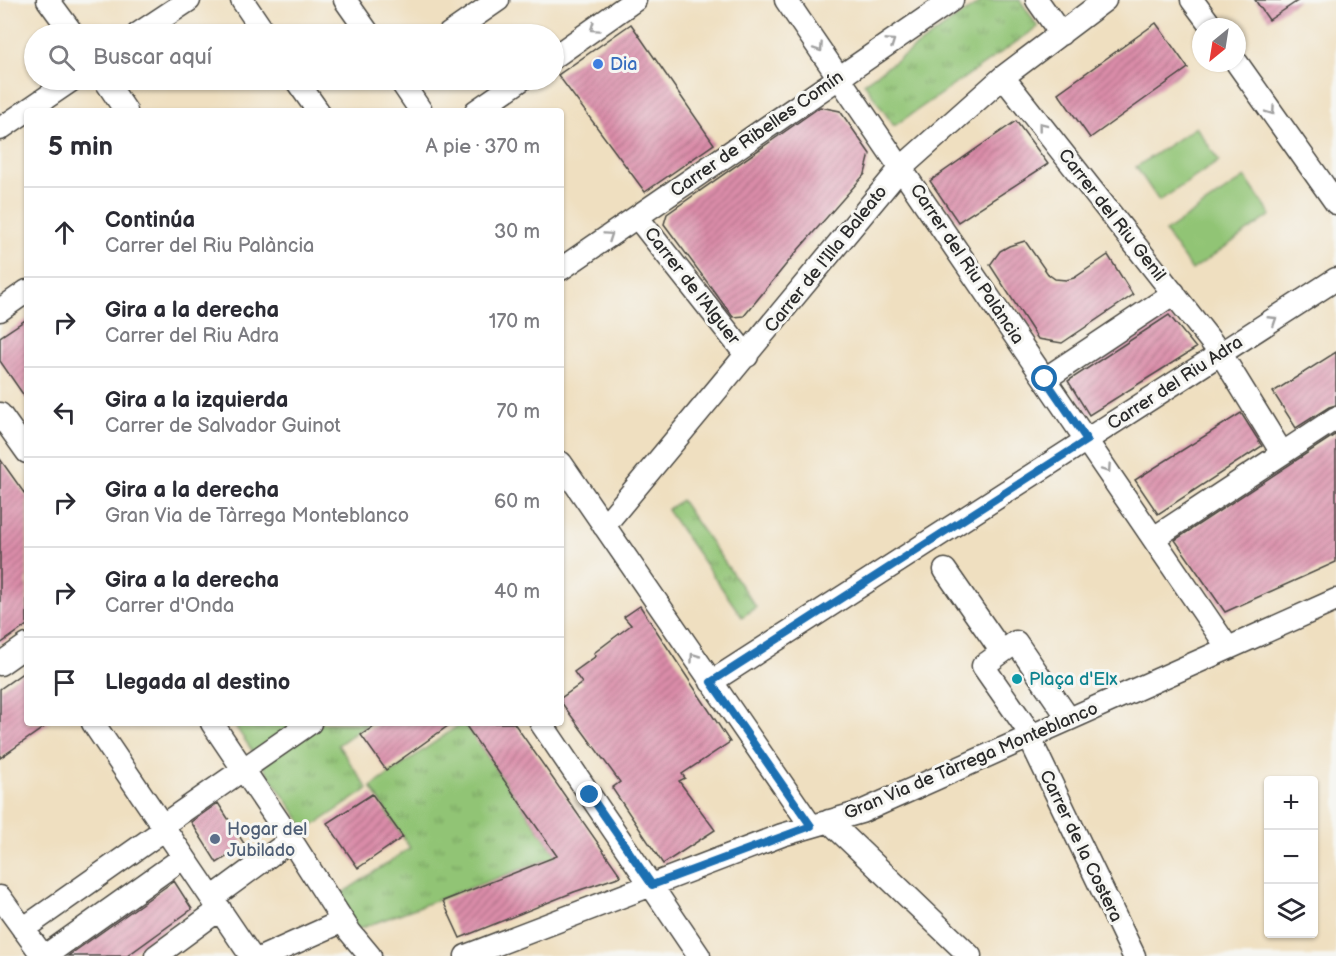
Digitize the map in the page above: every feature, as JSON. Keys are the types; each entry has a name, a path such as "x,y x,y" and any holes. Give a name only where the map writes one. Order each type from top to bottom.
{"street":[{"path":"48,0 66,24"},
{"path":"153,24 189,0"},
{"path":"242,0 258,24"},
{"path":"345,0 362,24"},
{"path":"456,24 468,8 498,0"},
{"path":"564,50 635,0"},
{"name":"Carrer del Riu Palància","path":"786,0 1228,648"},
{"name":"Carrer de Ribelles Comín","path":"564,267 952,0"},
{"path":"1037,0 1061,34"},
{"path":"1192,0 1205,18"},
{"name":"Carrer de l'Illa Baleato","path":"604,526 901,168 1003,77 1061,34 1097,2"},
{"path":"1243,72 1336,203"},
{"name":"Carrer del Riu Genil","path":"1003,77 1221,354 1282,453"},
{"path":"31,108 57,90"},
{"path":"112,90 124,108"},
{"path":"303,90 316,108"},
{"path":"407,90 419,108"},
{"path":"480,108 506,90"},
{"path":"0,129 24,113"},
{"name":"Carrer de l'Alguer","path":"637,217 747,356"},
{"name":"Carrer del Riu Adra","path":"711,682 1336,279"},
{"path":"0,310 24,293"},
{"path":"1045,379 1174,293"},
{"path":"0,414 18,441"},
{"path":"1154,538 1336,418"},
{"path":"564,467 711,682 820,823 970,956"},
{"path":"945,570 1002,652"},
{"name":"Gran Via de Tàrrega Monteblanco","path":"466,956 820,823 861,812 1336,600"},
{"path":"1030,736 983,666 1016,642 1069,719"},
{"path":"0,664 24,647"},
{"path":"95,726 251,956"},
{"path":"214,726 343,921 370,956"},
{"path":"23,929 306,726"},
{"path":"543,726 699,956"},
{"name":"Carrer de la Costera","path":"1030,736 1134,956"},
{"path":"156,956 291,840"},
{"path":"0,897 44,956 184,857"},
{"path":"265,956 343,921"}],"green space":[{"path":"983,0 1020,0 1038,27 894,126 864,83"},
{"path":"1196,127 1219,161 1159,201 1136,167"},
{"path":"1245,177 1271,215 1192,270 1165,232"},
{"path":"681,500 756,607 742,617 667,510"},
{"path":"235,726 365,726 338,745 368,789 307,830"},
{"path":"458,726 466,726 557,856 350,932 329,902 410,848 371,787"}],"building":[{"path":"1255,0 1299,0 1269,20"},
{"path":"1156,23 1188,68 1090,138 1058,93"},
{"path":"631,24 714,144 645,192 564,83 564,71"},
{"path":"820,107 840,111 870,154 865,174 744,316 733,317 664,224 667,214"},
{"path":"1016,121 1048,164 958,222 930,181"},
{"path":"1025,241 1048,274 1055,279 1074,278 1108,255 1133,295 1062,343 1038,339 990,265 1000,251"},
{"path":"1169,315 1196,348 1089,415 1068,381"},
{"path":"24,321 24,396 0,361 0,337"},
{"path":"1336,352 1336,405 1296,428 1273,392"},
{"path":"1241,413 1262,446 1158,514 1135,480"},
{"path":"1336,434 1336,562 1225,612 1175,540"},
{"path":"0,459 24,493 24,627 0,644"},
{"path":"640,606 730,742 682,774 685,778 679,781 715,830 663,864 612,788 620,782 564,706 564,696 582,683 574,672 596,656 594,653 631,625 624,617"},
{"path":"24,672 24,726 46,726 0,758 0,689"},
{"path":"374,726 448,726 386,770 361,735"},
{"path":"466,726 516,726 621,876 574,892 460,938 443,901 557,856"},
{"path":"372,794 403,837 358,868 327,823"},
{"path":"218,803 245,845 217,863 191,822"},
{"path":"174,881 192,909 127,956 68,956"}],"place":[{"name":"Dia","path":"598,64"},
{"name":"Plaça d'Elx","path":"1017,679"},
{"name":"Hogar del Jubilado","path":"215,839"}],"route":[{"path":"590,795 652,885 811,826 711,682 1087,440 1045,379"}]}
